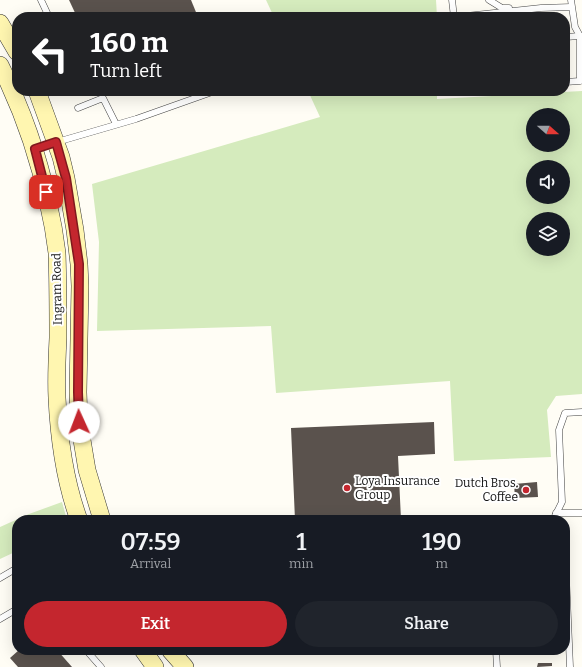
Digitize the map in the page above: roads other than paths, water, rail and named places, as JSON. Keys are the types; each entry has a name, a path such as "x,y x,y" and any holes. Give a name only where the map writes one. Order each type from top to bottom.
{"main road":[{"path":"0,23 12,43"},
{"name":"Ingram Road","path":"0,65 12,88"},
{"name":"Ingram Road","path":"15,96 35,149 52,218 58,273 57,398 64,465 77,515"},
{"name":"Ingram Road","path":"39,96 56,142 66,178 79,264 79,422 87,470 100,515"},
{"path":"35,149 56,142"},
{"path":"57,376 78,375"},
{"path":"147,655 155,667"},
{"path":"174,655 184,667"}],"lane":[{"path":"41,0 47,12"},
{"path":"452,0 454,12"},
{"path":"489,0 502,8 571,7"},
{"path":"570,82 580,82 581,36 574,27 571,0"},
{"path":"503,12 541,8"},
{"path":"570,37 581,36"},
{"path":"56,142 136,119 201,96"},
{"path":"78,108 104,98 116,124"},
{"path":"560,515 556,513 562,502 559,430 565,413 582,412"},
{"path":"570,516 582,513"},
{"path":"0,578 12,571"},
{"path":"0,619 12,612"},
{"path":"91,655 102,667"},
{"path":"496,655 497,667"},
{"path":"569,655 570,667"}],"place":[{"name":"Loya Insurance Group","path":"347,488"},
{"name":"Dutch Bros. Coffee","path":"526,490"}]}
